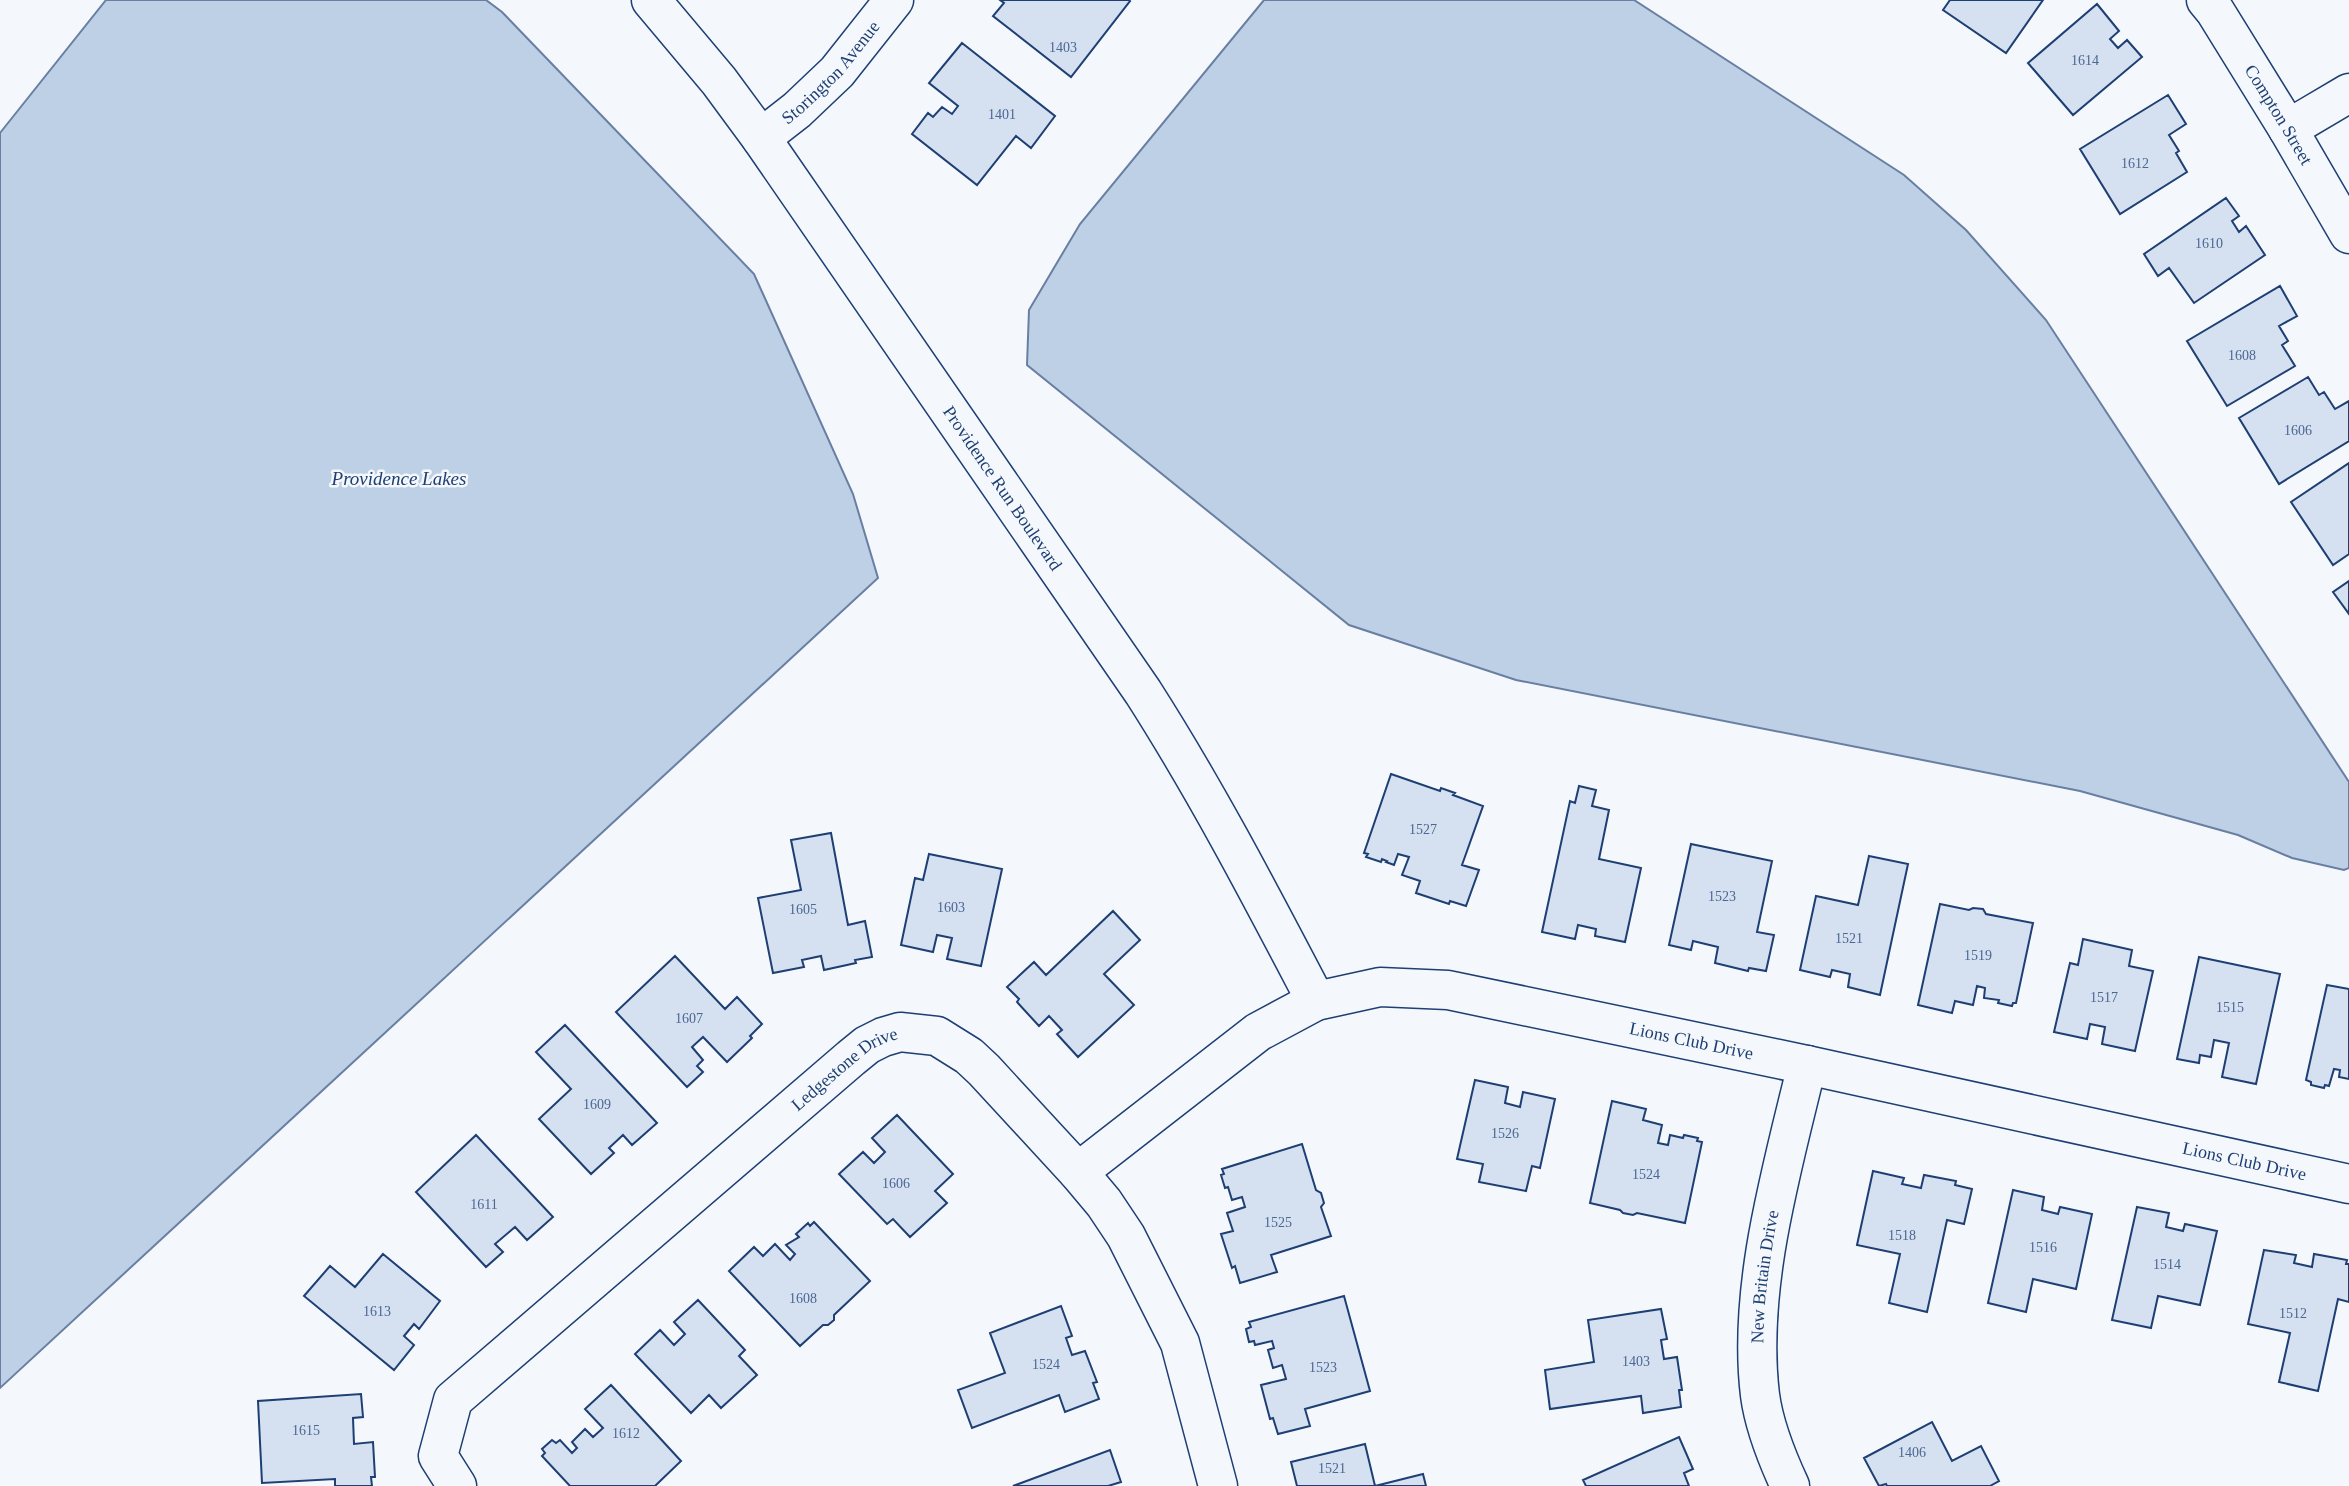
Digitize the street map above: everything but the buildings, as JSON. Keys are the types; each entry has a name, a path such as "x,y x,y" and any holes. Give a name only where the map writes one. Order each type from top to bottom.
{"street":[{"name":"Providence Run Boulevard","path":"650,0 712,72 761,138 1143,692 1191,767 1242,858 1315,1001"},
{"name":"Storington Avenue","path":"761,138 797,110 837,72 894,0"},
{"name":"Compton Street","path":"2206,0 2288,129 2349,234"},
{"path":"2288,129 2349,93"},
{"name":"Lions Club Drive","path":"1078,1172 1258,1032 1315,1001 1380,987 1448,990 1807,1065 2349,1184"},
{"name":"Ledgestone Drive","path":"457,1486 438,1456 453,1400 851,1058 867,1045 900,1032 937,1036 984,1070 1104,1203 1126,1236 1180,1343 1218,1486"},
{"name":"New Britain Drive","path":"1790,1486 1779,1461 1761,1398 1757,1349 1760,1301 1773,1209 1807,1065"}],"water":[{"name":"Providence Lakes","path":"106,0 486,0 502,12 754,274 853,494 878,578 0,1388 0,133"},
{"path":"1264,0 1634,0 1904,175 1966,230 2046,320 2349,782 2349,868 2344,870 2292,858 2238,835 2080,791 1516,680 1349,625 1027,365 1029,310 1080,224"}]}
